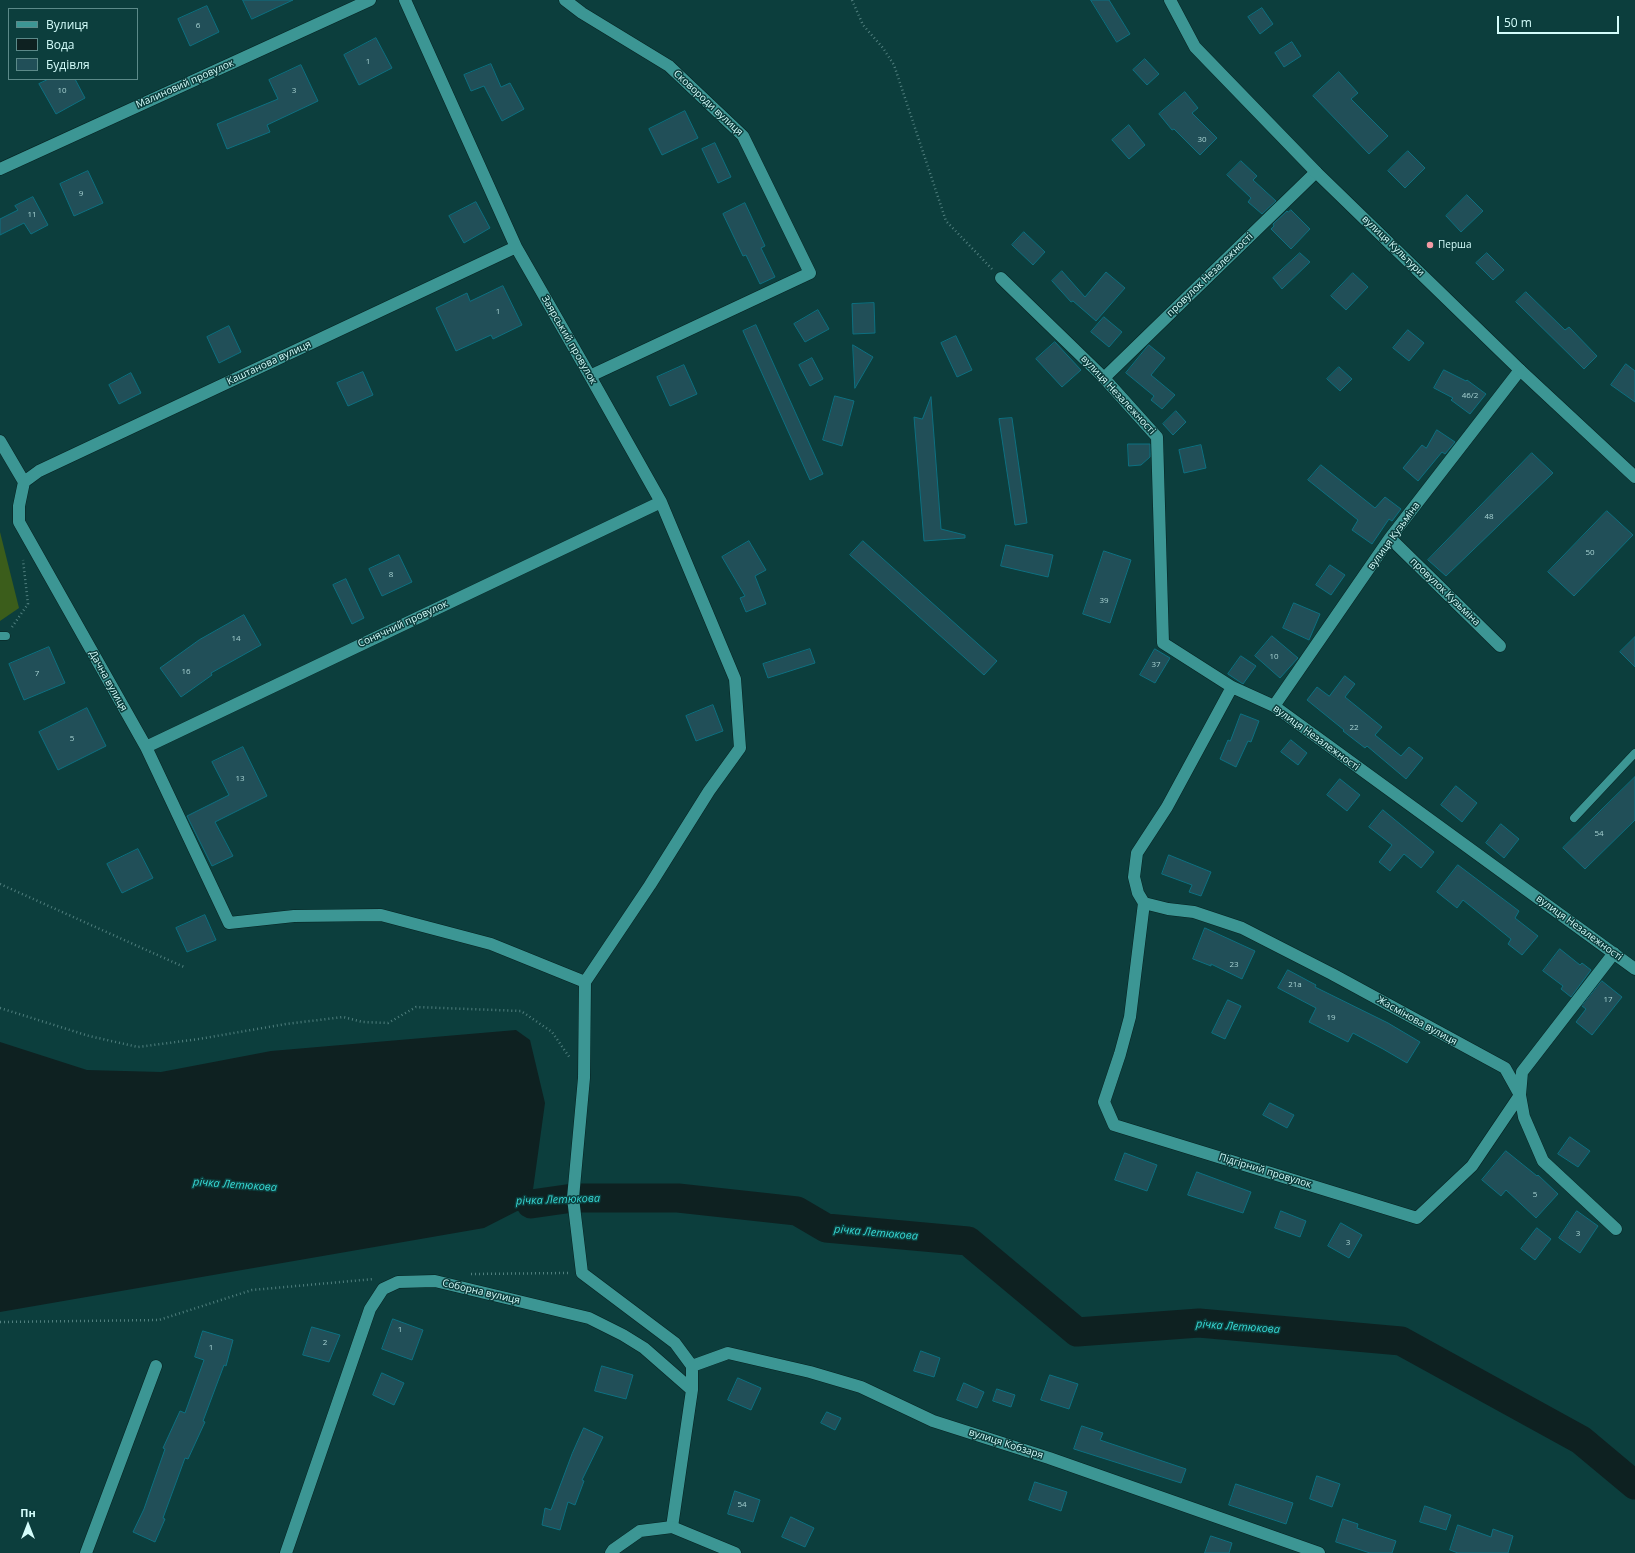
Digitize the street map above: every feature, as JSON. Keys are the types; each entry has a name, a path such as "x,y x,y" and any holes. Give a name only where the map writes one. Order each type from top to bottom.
{"street":[{"name":"Малиновий провулок","path":"0,169 370,0"},
{"name":"Заярський провулок","path":"405,0 516,247 661,502 735,679 740,748 709,791 650,885 585,982"},
{"name":"Сковороди вулиця","path":"565,0 582,13 669,66 743,136 810,273 590,376"},
{"name":"вулиця Культури","path":"1170,0 1195,47 1316,172 1520,370 1635,477"},
{"name":"провулок Незалежності","path":"1104,378 1316,172"},
{"name":"Каштанова вулиця","path":"24,482 39,471 516,247"},
{"name":"вулиця Незалежності","path":"1001,278 1104,378 1157,437 1163,643 1232,687 1274,706 1635,969"},
{"name":"вулиця Кузьміна","path":"1274,706 1390,538 1520,370"},
{"path":"0,441 24,482"},
{"name":"Дачна вулиця","path":"24,482 19,506 19,522 146,747 229,923 294,916 381,915 491,944 585,982"},
{"name":"Сонячний провулок","path":"146,747 661,502"},
{"name":"провулок Кузьміна","path":"1390,538 1500,646"},
{"path":"1144,903 1138,893 1134,877 1137,853 1167,807 1232,687"},
{"name":"Жасмінова вулиця","path":"1144,903 1168,909 1194,912 1242,928 1332,974 1505,1068 1520,1095 1524,1117 1543,1161 1616,1229"},
{"name":"Підгірний провулок","path":"1144,903 1130,1017 1120,1054 1104,1102 1114,1125 1417,1218 1472,1166 1520,1095"},
{"path":"1520,1095 1522,1072 1614,953"},
{"path":"585,982 584,1078 573,1198 582,1273 675,1344 692,1366 692,1390 672,1527"},
{"name":"Соборна вулиця","path":"286,1553 370,1309 383,1289 398,1282 435,1281 589,1318 623,1335 644,1348 692,1390"},
{"name":"вулиця Кобзаря","path":"692,1366 728,1353 810,1372 854,1385 933,1421 1049,1458 1319,1553"},
{"path":"86,1553 156,1366"},
{"path":"611,1553 640,1531 672,1527 735,1553"}],"lane":[{"path":"1574,818 1635,753"}],"path":[{"path":"852,0 863,25 883,48 894,65 946,221 1001,278"},
{"path":"3,636 28,604 23,558"},
{"path":"0,884 184,967"},
{"path":"0,1008 89,1036 138,1047 199,1039 286,1024 343,1018 364,1022 388,1023 416,1007 521,1011 552,1032 584,1078"},
{"path":"464,1274 582,1273"},
{"path":"0,1322 159,1320 252,1290 377,1278"}],"green space":[{"path":"0,532 19,608 0,621"}],"water":[{"path":"516,1030 530,1040 545,1103 531,1204 484,1228 0,1312 0,1042 87,1070 161,1072 271,1051"}],"building":[{"path":"243,0 293,0 252,19"},
{"path":"1091,0 1109,0 1130,34 1117,42"},
{"path":"207,6 219,32 190,46 178,19"},
{"path":"1262,8 1273,24 1260,34 1248,17"},
{"path":"376,38 392,68 359,85 344,55"},
{"path":"1292,42 1301,56 1284,67 1275,53"},
{"path":"1145,59 1159,74 1147,85 1133,70"},
{"path":"491,64 501,87 510,83 524,109 502,121 484,86 471,91 464,75"},
{"path":"301,65 318,101 267,125 270,132 227,149 217,124 278,99 269,80"},
{"path":"1339,72 1358,93 1351,99 1388,136 1369,154 1313,96"},
{"path":"47,80 76,80 85,98 56,114 39,84"},
{"path":"1185,92 1198,108 1192,113 1217,138 1200,155 1174,129 1172,130 1159,114"},
{"path":"685,111 698,138 662,155 649,129"},
{"path":"1129,125 1145,145 1129,159 1112,140"},
{"path":"715,143 731,177 718,183 702,149"},
{"path":"1408,151 1425,168 1405,188 1388,171"},
{"path":"1241,161 1257,176 1253,180 1276,201 1262,214 1248,202 1251,198 1227,175"},
{"path":"88,171 103,203 74,216 60,184"},
{"path":"1467,195 1483,211 1461,232 1446,216"},
{"path":"33,197 48,225 31,234 24,223 0,235 0,219 18,210 15,206"},
{"path":"476,202 490,228 464,243 449,216"},
{"path":"745,203 765,246 761,248 775,277 760,284 746,255 743,256 723,214"},
{"path":"1291,210 1310,229 1291,249 1271,229 1274,226 1273,224 1287,211 1288,212"},
{"path":"1024,232 1045,252 1033,265 1012,245"},
{"path":"1300,253 1310,262 1282,289 1273,278"},
{"path":"1487,253 1504,270 1493,280 1476,263"},
{"path":"1062,271 1085,297 1106,272 1125,288 1096,321 1073,301 1071,302 1052,281"},
{"path":"1353,273 1368,287 1346,310 1331,296"},
{"path":"503,286 522,325 493,339 491,335 456,351 436,308 467,293 470,301"},
{"path":"1526,292 1565,330 1569,327 1597,356 1584,369 1516,302"},
{"path":"874,303 875,333 853,334 852,304"},
{"path":"818,310 829,329 805,342 794,324"},
{"path":"1104,317 1122,332 1109,347 1091,332"},
{"path":"756,325 823,474 810,480 743,331"},
{"path":"229,326 241,352 219,363 207,337"},
{"path":"1408,330 1424,343 1409,361 1393,348"},
{"path":"956,336 972,370 957,377 941,343"},
{"path":"1055,342 1081,370 1062,387 1036,359"},
{"path":"853,345 873,357 855,388"},
{"path":"1149,345 1165,358 1151,375 1175,395 1162,409 1151,400 1154,396 1126,373"},
{"path":"812,358 823,379 810,386 799,365"},
{"path":"1626,364 1635,371 1635,402 1611,385"},
{"path":"684,365 697,394 670,406 657,377"},
{"path":"1339,367 1352,379 1340,391 1327,379"},
{"path":"1444,370 1466,381 1467,380 1486,394 1470,414 1451,400 1453,398 1434,388"},
{"path":"363,372 373,395 348,406 337,383"},
{"path":"131,373 141,393 119,404 109,385"},
{"path":"835,396 854,401 842,446 823,440"},
{"path":"931,397 941,529 965,535 965,538 924,541 914,417 922,419"},
{"path":"1176,411 1186,422 1173,435 1163,424"},
{"path":"1012,418 1027,523 1015,525 999,419"},
{"path":"1437,430 1455,442 1445,454 1442,452 1418,481 1403,468 1422,445 1426,448"},
{"path":"1128,444 1150,444 1150,457 1141,465 1129,466"},
{"path":"1201,445 1206,468 1184,473 1179,450"},
{"path":"1532,453 1553,473 1446,576 1428,560"},
{"path":"1321,465 1375,508 1385,497 1401,509 1392,521 1389,519 1372,544 1352,530 1358,520 1308,480"},
{"path":"1607,511 1633,535 1574,596 1548,572"},
{"path":"749,541 766,570 755,576 766,604 746,612 740,598 745,596 722,557"},
{"path":"863,541 997,661 984,675 850,555"},
{"path":"1006,545 1053,555 1048,577 1001,566"},
{"path":"1104,551 1131,560 1110,623 1083,614"},
{"path":"399,555 412,582 382,596 369,569"},
{"path":"1330,565 1345,575 1331,595 1316,585"},
{"path":"346,579 364,618 352,624 333,585"},
{"path":"1294,603 1320,614 1309,640 1283,628"},
{"path":"244,615 261,645 211,673 212,675 181,697 160,668 199,640"},
{"path":"1272,636 1298,658 1280,678 1255,656"},
{"path":"1635,637 1635,667 1620,652"},
{"path":"49,647 65,683 24,700 9,664"},
{"path":"810,649 815,663 768,678 763,664"},
{"path":"1155,649 1170,658 1155,683 1140,675"},
{"path":"1241,656 1256,666 1243,684 1228,674"},
{"path":"1345,676 1355,684 1345,697 1382,727 1375,735 1401,756 1409,747 1423,758 1406,779 1367,746 1365,748 1343,731 1344,730 1307,700 1317,687 1329,696"},
{"path":"713,705 723,731 696,741 686,716"},
{"path":"87,708 106,746 58,770 39,732"},
{"path":"1241,714 1259,721 1251,742 1248,741 1236,767 1220,759 1228,740 1230,741"},
{"path":"1291,740 1307,753 1298,765 1281,752"},
{"path":"243,747 267,796 215,822 233,856 212,866 187,816 229,795 212,762"},
{"path":"1635,777 1635,820 1585,869 1563,848"},
{"path":"1340,779 1360,795 1347,811 1327,795"},
{"path":"1456,786 1477,803 1462,822 1441,805"},
{"path":"1383,810 1434,852 1421,868 1404,854 1390,871 1379,862 1392,845 1369,827"},
{"path":"1501,824 1519,839 1504,858 1486,843"},
{"path":"138,849 153,878 122,893 107,864"},
{"path":"1169,855 1211,872 1201,896 1189,892 1192,885 1162,874"},
{"path":"1458,865 1519,911 1515,918 1538,936 1522,955 1508,944 1511,939 1463,900 1457,908 1437,892"},
{"path":"205,915 216,940 187,952 176,928"},
{"path":"1205,928 1255,951 1242,979 1211,964 1211,966 1193,959"},
{"path":"1560,949 1580,965 1582,963 1591,970 1571,997 1561,989 1563,986 1543,971"},
{"path":"1288,970 1316,985 1315,987 1388,1023 1420,1042 1407,1063 1353,1033 1348,1042 1309,1022 1316,1008 1278,988"},
{"path":"1602,981 1622,997 1592,1035 1576,1022 1586,1009 1582,1006"},
{"path":"1228,1000 1241,1006 1225,1039 1212,1033"},
{"path":"1270,1103 1294,1115 1287,1128 1263,1115"},
{"path":"1570,1137 1590,1151 1578,1167 1558,1154"},
{"path":"1506,1151 1537,1176 1538,1175 1558,1194 1536,1218 1506,1190 1501,1196 1482,1180"},
{"path":"1125,1153 1157,1165 1147,1191 1115,1180"},
{"path":"1197,1172 1251,1192 1243,1213 1188,1195"},
{"path":"1281,1211 1306,1221 1300,1237 1275,1228"},
{"path":"1577,1211 1598,1226 1580,1253 1559,1238"},
{"path":"1341,1223 1362,1235 1349,1258 1328,1246"},
{"path":"1537,1228 1551,1239 1535,1260 1521,1249"},
{"path":"393,1319 423,1330 412,1360 382,1349"},
{"path":"312,1327 340,1335 329,1362 303,1355"},
{"path":"203,1331 233,1340 226,1366 224,1365 203,1421 205,1422 188,1459 185,1458 163,1518 165,1519 155,1542 133,1532 144,1509 165,1449 163,1448 180,1411 185,1413 204,1360 195,1357"},
{"path":"921,1351 940,1358 934,1377 914,1371"},
{"path":"602,1366 633,1375 626,1399 595,1391"},
{"path":"382,1373 404,1383 394,1405 373,1395"},
{"path":"1050,1375 1078,1384 1069,1409 1041,1400"},
{"path":"738,1378 761,1388 751,1410 728,1400"},
{"path":"964,1383 984,1392 977,1408 957,1400"},
{"path":"997,1389 1015,1395 1011,1407 993,1401"},
{"path":"827,1412 841,1418 835,1430 821,1423"},
{"path":"1082,1426 1103,1433 1100,1440 1186,1469 1181,1483 1074,1449"},
{"path":"584,1428 603,1437 582,1480 584,1481 575,1505 568,1502 560,1530 542,1525 545,1508 551,1510 572,1454"},
{"path":"1317,1476 1340,1484 1332,1507 1310,1499"},
{"path":"1035,1482 1067,1492 1061,1511 1029,1500"},
{"path":"1236,1484 1293,1503 1286,1524 1229,1505"},
{"path":"735,1491 760,1500 753,1522 728,1514"},
{"path":"1425,1506 1451,1515 1446,1530 1420,1522"},
{"path":"791,1517 814,1528 805,1547 782,1537"},
{"path":"1343,1519 1358,1524 1357,1528 1396,1541 1392,1553 1370,1553 1336,1542"},
{"path":"1458,1525 1491,1537 1493,1529 1513,1536 1508,1553 1458,1553 1450,1550"},
{"path":"1211,1536 1232,1543 1229,1553 1205,1553"}],"waterway":[{"name":"річка Летюкова","path":"531,1204 573,1198 678,1198 797,1211 826,1228 968,1241 1077,1332 1199,1323 1401,1341 1581,1440 1635,1485"}],"place":[{"name":"Перша","path":"1430,245"}]}
